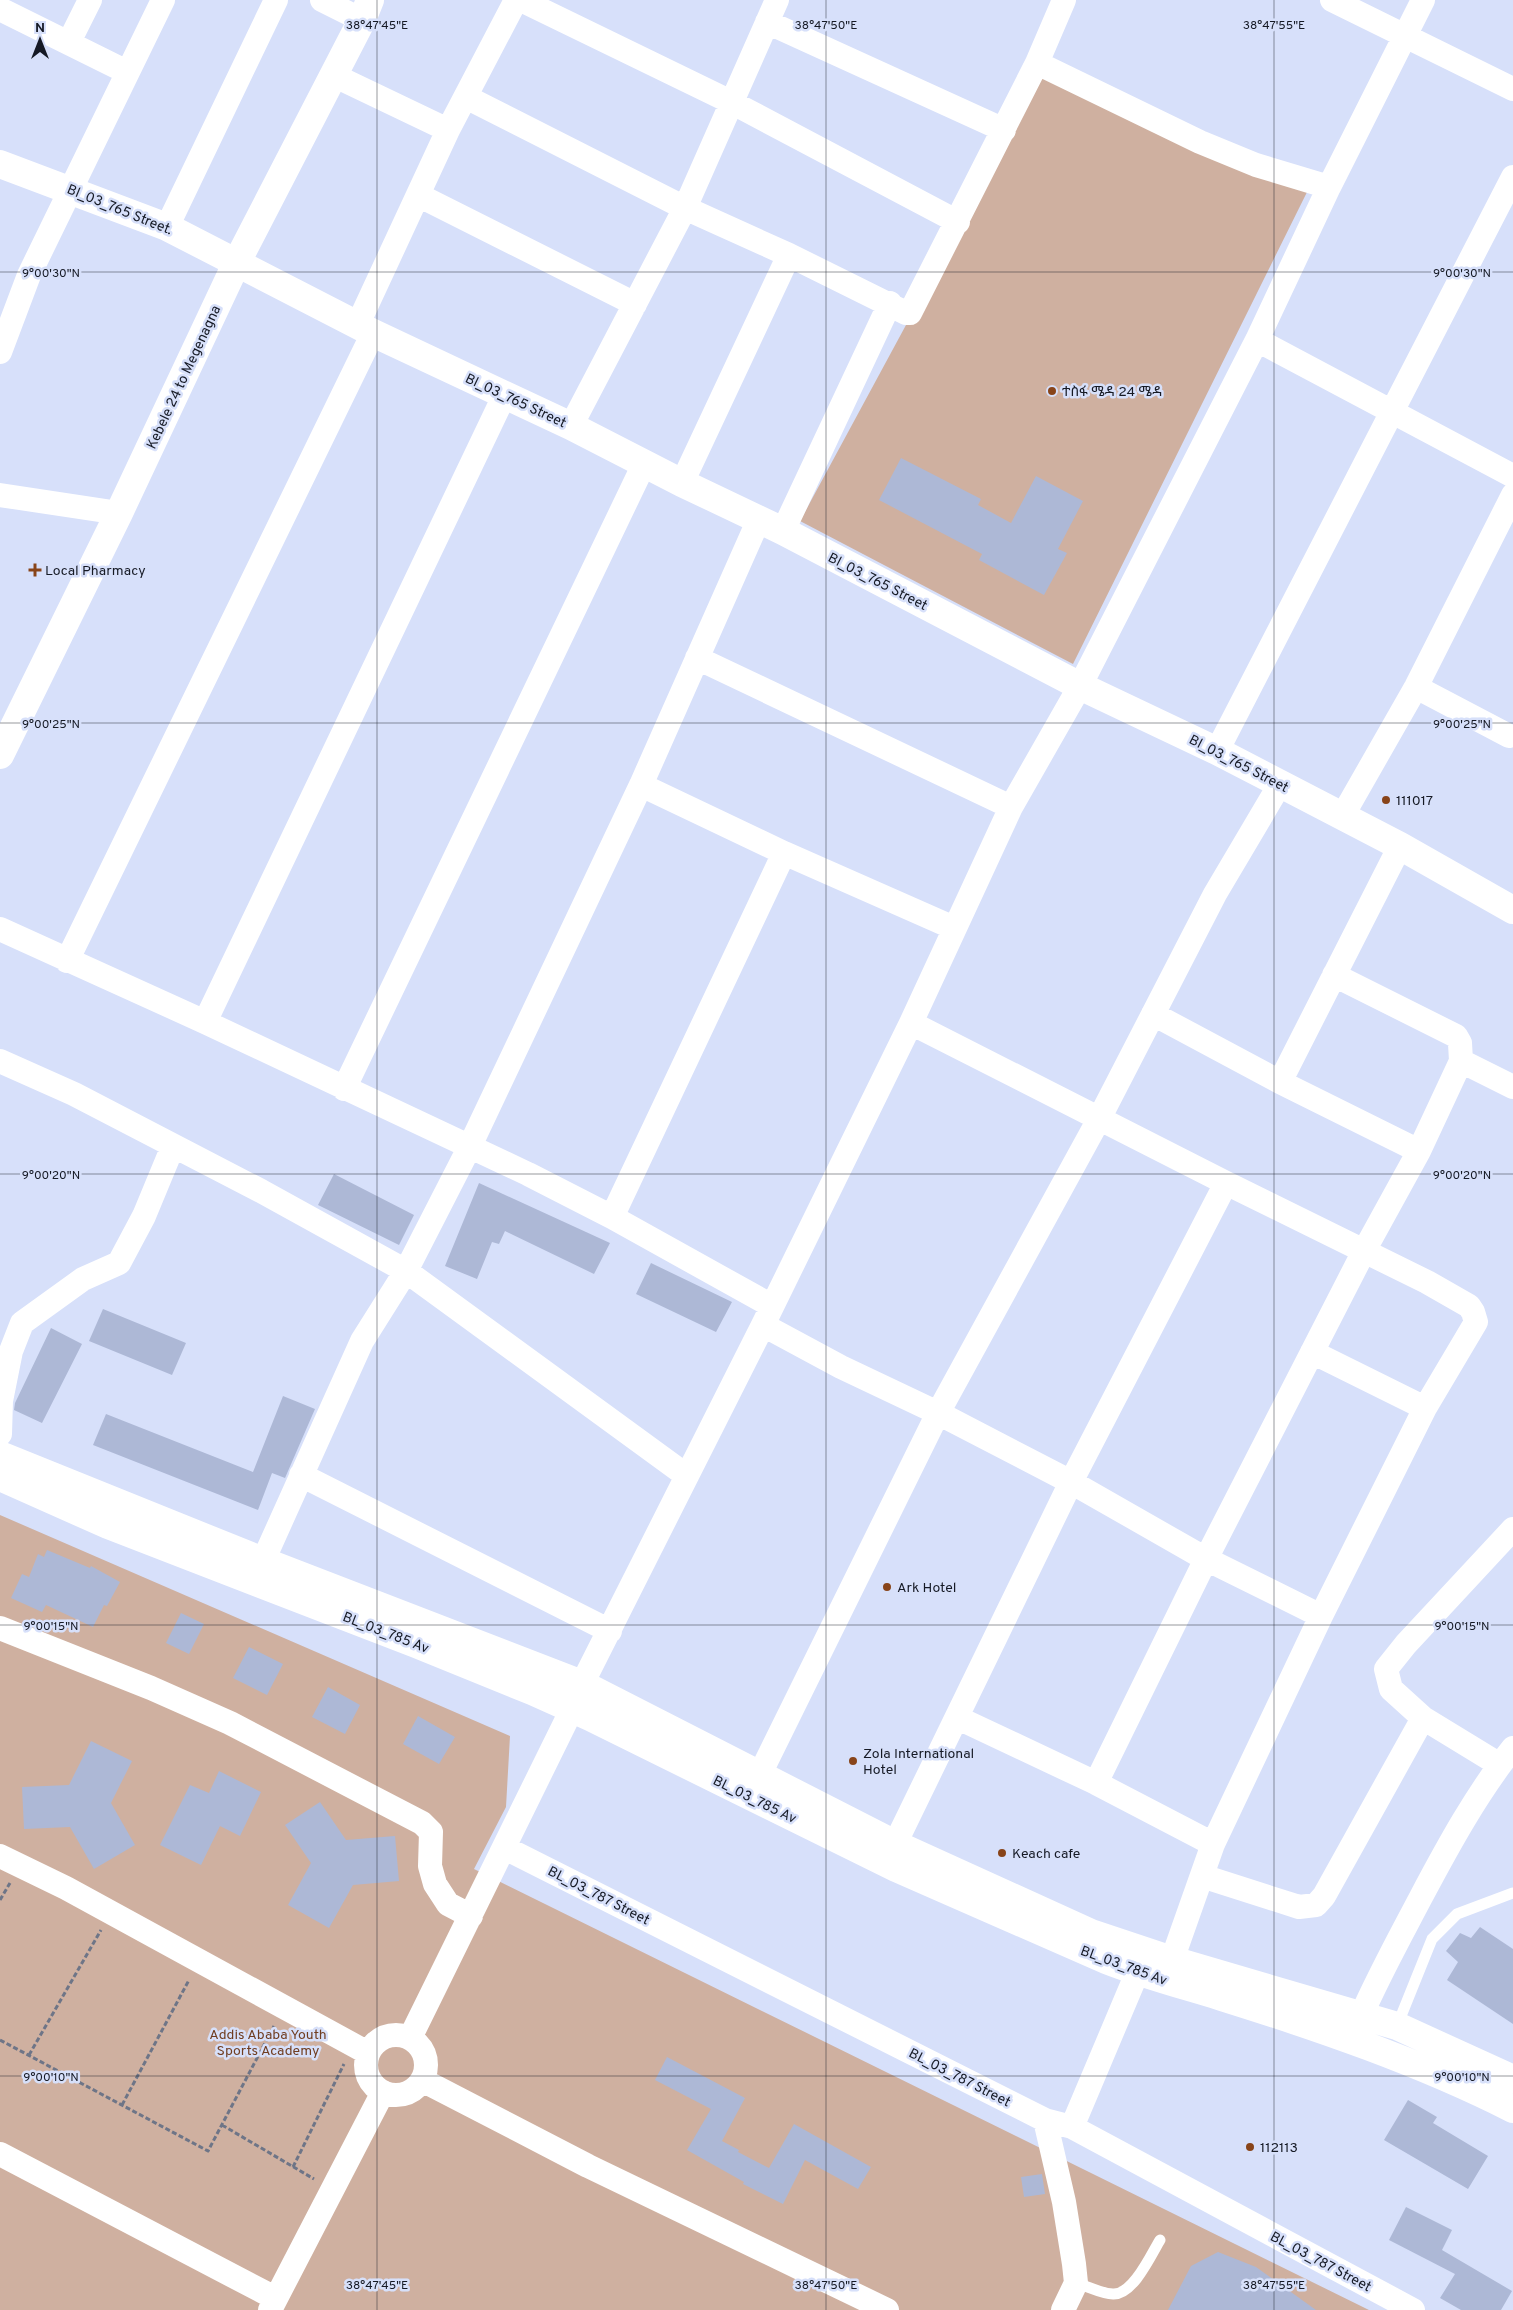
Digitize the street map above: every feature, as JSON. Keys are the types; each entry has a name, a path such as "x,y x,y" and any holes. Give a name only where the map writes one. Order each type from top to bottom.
{"main road":[{"name":"Kebele 24 to Megenagna","path":"0,755 119,513 237,262 366,10"},
{"name":"Bl_03_765 Street.","path":"0,164 71,189 167,227 237,262"},
{"name":"Bl_03_765 Street","path":"237,262 366,328 571,426 682,483 771,525 1080,686 1217,750 1400,846 1513,910"},
{"name":"BL_03_785 Av","path":"0,1455 264,1561 582,1684 895,1844 1091,1933 1172,1960 1397,2026 1513,2079"},
{"name":"BL_03_785 Av","path":"0,1477 108,1525 416,1644 572,1709 896,1868 1137,1973 1222,1997 1404,2060 1513,2109"}],"street":[{"path":"69,42 90,0"},
{"path":"1,345 29,275 163,0"},
{"path":"167,227 276,0"},
{"path":"322,0 366,10"},
{"path":"66,961 366,328 418,195 448,130 516,0"},
{"path":"521,0 731,102 958,222"},
{"path":"571,426 685,208 777,0"},
{"path":"466,96 685,208 789,255 890,303 906,313 910,313 958,222 1037,63 1064,0"},
{"path":"1332,0 1513,89"},
{"path":"410,2038 505,1848 572,1709 582,1684 911,1023 1011,807 1080,686 1257,340 1329,187 1423,0"},
{"path":"0,9 127,72"},
{"path":"767,22 1004,130"},
{"path":"1037,63 1200,142 1256,165 1329,187"},
{"path":"333,76 448,130"},
{"path":"1217,750 1393,413 1513,177"},
{"path":"418,195 635,304"},
{"path":"682,483 789,255"},
{"path":"264,1561 362,1340 406,1271 469,1148 641,785 697,658 890,303"},
{"path":"1257,340 1513,476"},
{"path":"205,1022 505,394"},
{"path":"344,1089 644,464"},
{"path":"0,495 119,513"},
{"path":"1343,816 1416,687 1513,496"},
{"path":"697,658 1011,807"},
{"path":"1416,687 1509,736"},
{"path":"760,1774 938,1413 1099,1119 1215,894 1280,784"},
{"path":"641,785 784,853 954,928"},
{"path":"1280,1082 1400,846"},
{"path":"612,1216 784,853"},
{"path":"0,929 66,961 205,1022 612,1216 767,1315 841,1366 938,1413 1071,1482 1206,1559 1321,1616"},
{"path":"1096,1784 1206,1559 1364,1251 1420,1151 1461,1061 1460,1043 1456,1036 1334,975"},
{"path":"1153,1014 1280,1082 1420,1151"},
{"path":"911,1023 1226,1183 1427,1282 1469,1306 1475,1316 1476,1322 1425,1408 1321,1616 1213,1844 1172,1960"},
{"path":"0,1061 74,1094 406,1271 687,1476"},
{"path":"1461,1061 1513,1086"},
{"path":"0,1434 1,1401 11,1351 8,1333 83,1278 119,1263 144,1216 173,1146"},
{"path":"895,1844 958,1718 1071,1482 1226,1183"},
{"path":"1312,1352 1425,1408"},
{"path":"301,1475 610,1631"},
{"path":"1361,2016 1378,1976 1441,1860 1506,1756 1423,1718 1391,1689 1386,1670 1406,1644 1513,1529"},
{"path":"0,1628 151,1688 230,1723 422,1823 431,1832 430,1866 435,1884 448,1904 471,1916"},
{"path":"958,1718 1096,1784 1213,1844"},
{"path":"1202,1876 1299,1907 1316,1905 1324,1896 1423,1718"},
{"name":"BL_03_787 Street","path":"505,1848 1045,2120 1072,2127 1413,2310"},
{"path":"0,1856 66,1888 361,2049 367,2075 373,2085 383,2092 400,2095 416,2087 422,2080 426,2061 418,2044 410,2038 390,2035 361,2049"},
{"path":"1072,2127 1137,1973"},
{"path":"422,2080 588,2166 886,2310"},
{"path":"0,2154 272,2304 383,2092"},
{"path":"1045,2120 1064,2202 1076,2283 1062,2310"}],"lane":[{"path":"1397,2026 1432,1939 1457,1914 1513,1893"},
{"path":"1076,2283 1112,2294 1120,2293 1131,2287 1160,2240"}],"path":[{"path":"29,2055 110,1913"},
{"path":"122,2105 199,1960"},
{"path":"0,2040 208,2151 284,2008"},
{"path":"293,2167 361,2049"},
{"path":"222,2125 332,2189"}],"green space":[{"path":"1045,68 1314,178 1073,664 800,521"},
{"name":"Addis Ababa Youth Sports Academy","path":"0,1515 510,1736 506,1807 474,1869 1369,2310 0,2310"}],"building":[{"path":"901,458 981,499 978,505 1011,523 1036,476 1083,501 1058,549 1067,553 1044,595 979,560 982,554 879,500"},
{"path":"334,1174 414,1215 399,1245 318,1205"},
{"path":"479,1183 610,1243 594,1274 505,1231 499,1244 492,1242 477,1279 445,1266"},
{"path":"651,1263 732,1302 716,1332 636,1294"},
{"path":"103,1309 186,1343 172,1375 89,1341"},
{"path":"51,1328 82,1344 42,1423 14,1410 15,1403"},
{"path":"283,1396 315,1409 285,1478 272,1473 258,1510 93,1445 106,1414 253,1472"},
{"path":"47,1550 90,1568 91,1566 120,1582 107,1606 104,1605 93,1627 46,1605 42,1612 11,1598 22,1574 29,1577 38,1554 44,1557"},
{"path":"181,1613 204,1624 189,1654 166,1643"},
{"path":"249,1647 283,1664 267,1695 233,1678"},
{"path":"328,1687 360,1705 345,1734 312,1717"},
{"path":"418,1716 455,1737 439,1764 403,1744"},
{"path":"91,1741 132,1761 111,1803 135,1845 94,1869 70,1827 24,1829 22,1787 69,1785"},
{"path":"219,1771 261,1792 240,1836 220,1826 201,1865 160,1845 190,1785 209,1793"},
{"path":"320,1802 346,1840 395,1836 399,1881 353,1885 329,1928 288,1905 311,1863 285,1825"},
{"path":"1480,1927 1513,1949 1513,2024 1447,1980 1458,1962 1446,1951 1460,1933 1471,1938"},
{"path":"667,2057 745,2098 722,2141 739,2150 738,2152 769,2168 794,2124 871,2167 858,2189 805,2160 783,2204 743,2184 744,2182 687,2150 711,2109 655,2080"},
{"path":"1408,2100 1437,2117 1433,2123 1488,2156 1468,2189 1384,2140"},
{"path":"1042,2174 1045,2194 1024,2197 1021,2177"},
{"path":"1406,2207 1452,2230 1442,2250 1512,2291 1501,2310 1461,2310 1440,2298 1455,2274 1389,2240"},
{"path":"1218,2252 1256,2267 1316,2310 1168,2310 1191,2266"}],"place":[{"name":"ተስፋ ሜዳ 24 ሜዳ","path":"1052,391"},
{"name":"Local Pharmacy","path":"35,570"},
{"name":"111017","path":"1386,800"},
{"name":"Ark Hotel","path":"887,1587"},
{"name":"Zola International Hotel","path":"853,1761"},
{"name":"Keach cafe","path":"1002,1853"},
{"name":"112113","path":"1250,2147"}]}
